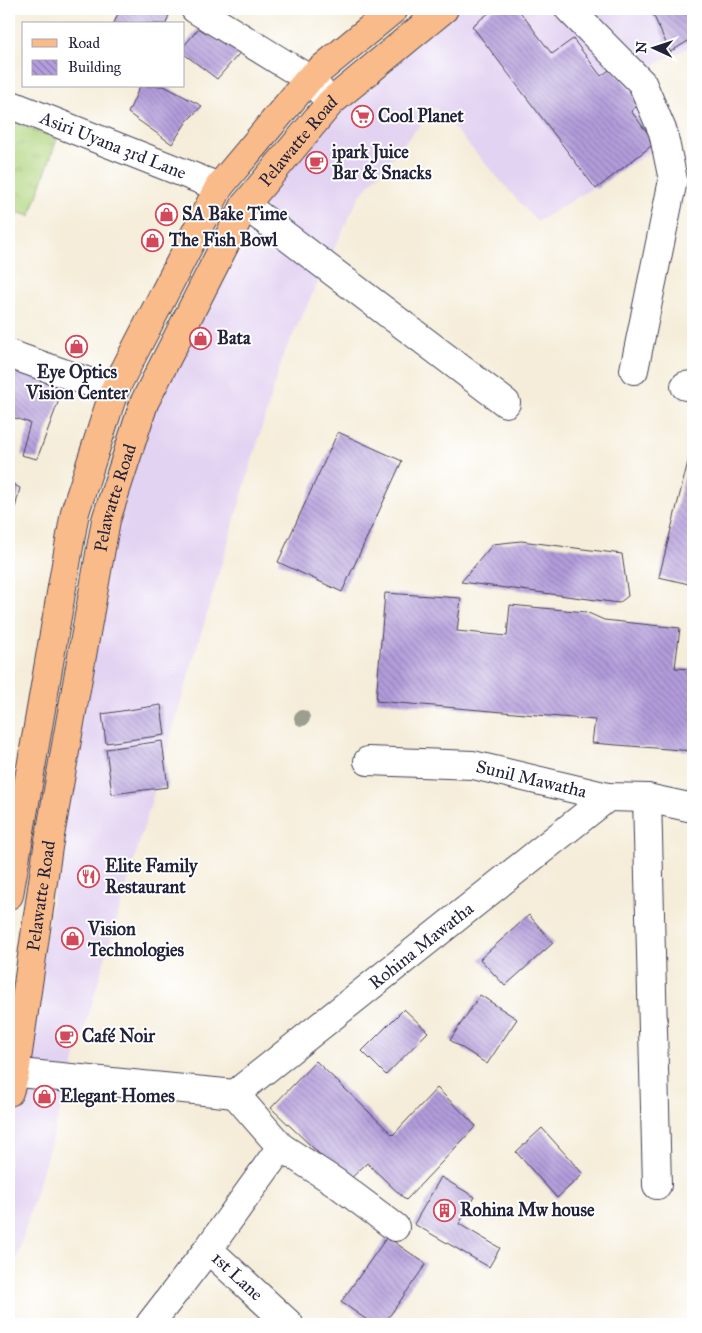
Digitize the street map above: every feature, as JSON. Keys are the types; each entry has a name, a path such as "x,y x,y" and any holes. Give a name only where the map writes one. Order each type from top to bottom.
{"main road":[{"name":"Pelawatte Road","path":"9,895 13,840 75,512 114,391 219,187 309,79 394,9"},
{"name":"Pelawatte Road","path":"11,1079 48,847 106,520 144,403 245,205 331,102 444,9"}],"street":[{"path":"195,9 309,79 331,102"},
{"path":"569,9 642,83 663,132 673,180 634,370"},
{"name":"Asiri Uyana 3rd Lane","path":"9,104 219,187"},
{"path":"245,205 506,403"},
{"path":"9,354 114,391"},
{"name":"Sunil Mawatha","path":"368,761 473,765 608,798 647,798 693,808"},
{"name":"Rohina Mawatha","path":"235,1094 608,798"},
{"path":"647,798 657,1185"},
{"path":"13,840 48,847"},
{"path":"11,1079 235,1094 281,1147 335,1182 395,1227"},
{"path":"150,1324 208,1249 281,1147"},
{"name":"1st Lane","path":"208,1249 289,1324"}],"shaded area":[{"path":"457,9 693,9 693,45 651,67 682,133 537,222 435,107 359,197 283,356 9,1284 9,1120 23,1075 114,522 151,406 252,210 337,108"}],"green space":[{"path":"9,120 57,139 30,216 9,210"}],"building":[{"path":"120,9 171,9 167,22 114,22"},
{"path":"494,9 518,9 552,54 573,39 601,76 612,68 640,104 631,111 655,143 596,189 472,26"},
{"path":"662,9 693,9 693,38 670,52 653,14"},
{"path":"203,23 245,47 217,79 185,55 185,45"},
{"path":"139,88 168,88 202,106 187,121 172,144 128,113"},
{"path":"9,364 66,381 37,459 21,455 30,423 9,416"},
{"path":"338,432 402,461 342,592 278,562"},
{"path":"693,442 693,585 659,577"},
{"path":"9,482 20,488 9,532"},
{"path":"521,541 622,554 628,596 619,603 461,582 493,544"},
{"path":"385,593 461,598 457,631 507,636 510,605 586,612 604,620 680,628 675,668 693,669 693,751 592,743 595,720 376,701"},
{"path":"161,705 165,735 106,743 102,714"},
{"path":"162,741 168,787 112,794 106,749"},
{"path":"529,915 553,943 505,986 480,959"},
{"path":"480,995 517,1019 487,1064 450,1040"},
{"path":"404,1009 428,1032 386,1075 362,1051"},
{"path":"316,1061 393,1135 437,1088 476,1126 406,1200 367,1163 348,1181 271,1108"},
{"name":"Rohina Mw house","path":"542,1128 583,1174 557,1198 516,1152"},
{"name":"Rohina Mw house","path":"441,1177 475,1197 459,1224 500,1248 489,1267 414,1224"},
{"path":"387,1237 426,1264 384,1324 373,1324 341,1302"}],"place":[{"name":"Cool Planet","path":"362,116"},
{"name":"ipark Juice Bar & Snacks","path":"316,162"},
{"name":"SA Bake Time","path":"166,214"},
{"name":"The Fish Bowl","path":"153,240"},
{"name":"Bata","path":"201,338"},
{"name":"Eye Optics Vision Center","path":"77,347"},
{"name":"Elite Family Restaurant","path":"89,876"},
{"name":"Vision Technologies","path":"72,939"},
{"name":"Café Noir","path":"66,1036"},
{"name":"Elegant Homes","path":"44,1096"},
{"name":"Rohina Mw house","path":"444,1210"}]}
